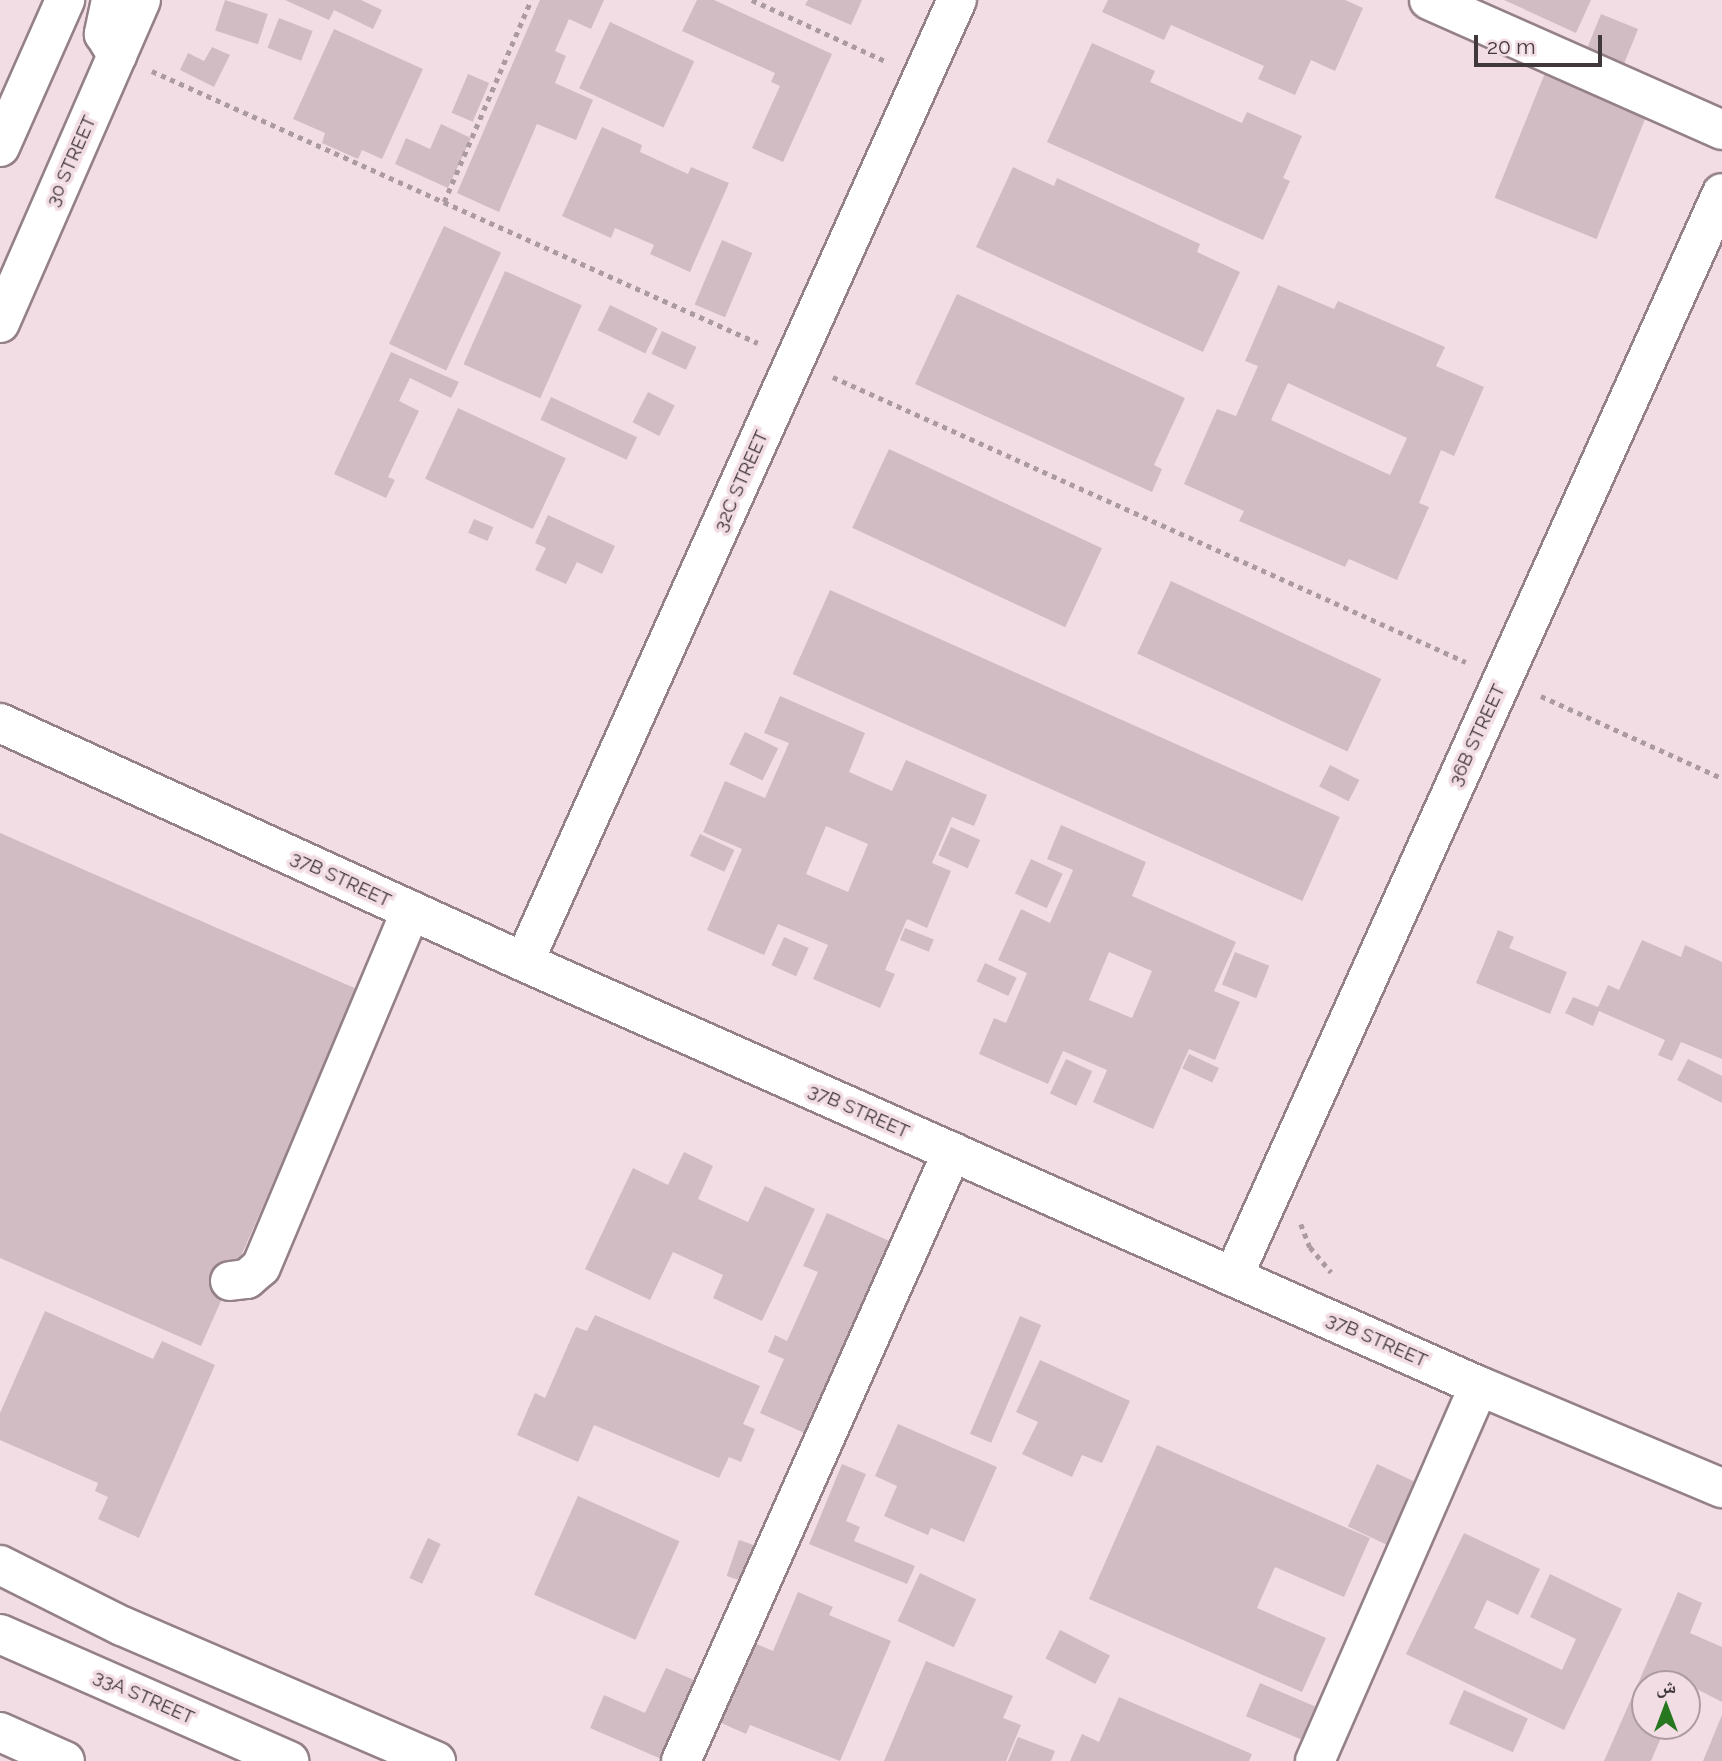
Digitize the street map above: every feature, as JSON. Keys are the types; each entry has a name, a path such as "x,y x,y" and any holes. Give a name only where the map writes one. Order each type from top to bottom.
{"street":[{"path":"0,147 65,0"},
{"path":"111,0 104,34 117,55"},
{"name":"30 STREET","path":"0,323 141,0"},
{"name":"32C STREET","path":"524,962 957,0"},
{"path":"1429,0 1722,130"},
{"name":"36B STREET","path":"1233,1277 1722,193"},
{"name":"37B STREET","path":"0,723 524,962 1233,1277 1479,1386 1722,1488"},
{"path":"230,1281 247,1279 261,1268 411,910"},
{"path":"681,1761 952,1152"},
{"path":"1315,1761 1479,1386"},
{"path":"0,1566 122,1626 436,1761"},
{"name":"33A STREET","path":"0,1633 289,1761"},
{"path":"0,1732 65,1761"}],"path":[{"path":"444,202 531,0"},
{"path":"752,0 922,78"},
{"path":"117,55 1722,778"},
{"path":"1300,1210 1310,1247 1335,1275"}],"building":[{"path":"225,0 268,14 258,44 215,30"},
{"path":"285,0 361,0 382,10 373,29 334,10 329,20"},
{"path":"540,0 604,0 591,29 569,19 555,51 566,56 555,83 593,100 576,140 537,124 499,212 457,193"},
{"path":"697,0 714,0 832,54 783,162 752,148 780,86 771,82 775,73 682,31"},
{"path":"808,0 862,0 851,25 805,5"},
{"path":"1108,0 1345,0 1363,8 1335,71 1311,60 1295,95 1258,79 1264,66 1171,25 1164,40 1102,12"},
{"path":"1504,0 1591,0 1576,33"},
{"path":"1601,14 1638,29 1624,63 1587,48"},
{"path":"279,18 313,31 301,61 268,48"},
{"path":"610,22 694,61 663,127 579,88"},
{"path":"334,29 423,69 382,159 362,150 358,159 322,143 325,133 293,119"},
{"path":"1092,43 1155,71 1150,82 1242,123 1247,112 1302,136 1283,178 1290,181 1263,240 1047,142"},
{"path":"212,47 230,55 214,87 180,70 188,53 204,61"},
{"path":"1547,68 1649,109 1597,239 1495,198"},
{"path":"468,74 489,83 473,122 452,113"},
{"path":"441,124 471,138 448,188 395,164 406,138 430,149"},
{"path":"602,127 642,145 640,152 688,174 691,167 729,183 690,272 650,254 654,245 615,228 611,238 562,216"},
{"path":"1013,167 1054,186 1057,178 1200,244 1197,252 1240,272 1203,352 976,247"},
{"path":"444,226 501,253 446,370 389,344"},
{"path":"722,240 752,253 725,317 695,304"},
{"path":"505,271 582,305 540,398 464,364"},
{"path":"1278,285 1334,309 1338,301 1445,347 1436,366 1484,387 1454,456 1441,450 1419,503 1429,507 1397,580 1349,559 1345,567 1239,521 1244,511 1184,484 1217,409 1236,416 1258,366 1245,361","holes":["1288,383 1407,438 1390,475 1271,420"]},
{"path":"957,294 1185,398 1154,465 1162,469 1152,492 915,384"},
{"path":"610,305 658,328 645,353 598,330"},
{"path":"662,331 696,347 686,370 651,354"},
{"path":"391,352 459,382 451,398 410,378 399,401 419,411 388,477 395,480 386,498 334,474"},
{"path":"648,392 675,406 659,436 633,422"},
{"path":"551,397 637,437 627,460 540,420"},
{"path":"458,408 566,458 533,529 425,479"},
{"path":"889,449 1102,548 1065,627 852,528"},
{"path":"548,515 615,546 602,574 577,562 566,584 535,570 546,548 535,543"},
{"path":"474,519 493,527 487,541 468,533"},
{"path":"1171,581 1381,679 1347,752 1137,654"},
{"path":"830,590 1340,817 1302,901 793,674"},
{"path":"780,696 865,733 849,772 892,791 906,760 987,795 974,826 952,817 932,863 951,871 927,928 907,919 885,970 895,974 880,1008 813,979 828,945 778,924 764,955 707,930 742,849 703,832 725,781 765,798 789,743 764,733","holes":["826,826 868,844 848,892 806,874"]},
{"path":"745,732 778,748 762,781 729,764"},
{"path":"1330,765 1359,780 1349,801 1319,786"},
{"path":"1061,825 1146,862 1132,896 1236,942 1214,991 1240,1002 1215,1060 1189,1049 1153,1129 1093,1102 1107,1070 1063,1051 1048,1084 979,1054 994,1018 1006,1023 1027,973 998,960 1021,909 1050,923 1073,870 1047,859","holes":["1109,952 1152,971 1132,1018 1089,1000"]},
{"path":"951,827 980,840 968,868 938,855"},
{"path":"0,833 359,990 201,1346 0,1258"},
{"path":"700,834 734,850 724,872 690,856"},
{"path":"1031,859 1063,874 1047,908 1015,893"},
{"path":"905,928 934,940 929,952 900,940"},
{"path":"1498,930 1514,937 1509,948 1567,972 1550,1014 1476,983"},
{"path":"784,937 809,948 796,976 771,965"},
{"path":"1642,940 1681,957 1685,945 1722,962 1722,1059 1681,1042 1672,1061 1658,1055 1665,1040 1599,1011 1593,1026 1565,1013 1573,997 1598,1007 1608,985 1619,990"},
{"path":"1235,952 1269,966 1256,998 1222,984"},
{"path":"985,963 1017,978 1008,996 977,981"},
{"path":"1189,1054 1219,1068 1212,1082 1182,1069"},
{"path":"1066,1059 1092,1071 1076,1106 1050,1093"},
{"path":"1688,1059 1722,1076 1722,1103 1677,1080"},
{"path":"684,1152 713,1166 698,1199 748,1222 765,1186 815,1209 762,1321 713,1298 723,1275 673,1252 650,1300 585,1269 633,1168 668,1185"},
{"path":"827,1213 896,1244 809,1435 760,1413 784,1359 768,1352 775,1335 787,1341 818,1272 803,1266"},
{"path":"45,1311 153,1359 162,1341 215,1365 139,1538 98,1519 108,1497 95,1491 98,1483 0,1440 0,1413"},
{"path":"595,1315 760,1386 743,1424 755,1429 741,1462 729,1457 719,1478 594,1425 578,1462 517,1435 535,1393 545,1398 576,1327 587,1331"},
{"path":"1020,1316 1041,1325 991,1443 970,1434"},
{"path":"1040,1360 1130,1401 1102,1463 1082,1455 1072,1477 1022,1454 1038,1422 1016,1412"},
{"path":"898,1424 997,1467 964,1542 931,1528 928,1535 884,1516 897,1486 875,1476"},
{"path":"1157,1445 1370,1538 1344,1597 1275,1567 1257,1608 1326,1638 1302,1692 1089,1599"},
{"path":"842,1464 866,1474 846,1521 860,1527 854,1541 915,1566 907,1584 809,1544"},
{"path":"1377,1464 1422,1485 1393,1548 1348,1527"},
{"path":"578,1496 679,1541 635,1640 534,1595"},
{"path":"1464,1533 1540,1569 1518,1615 1487,1600 1474,1628 1562,1670 1576,1639 1530,1617 1550,1574 1622,1609 1564,1730 1406,1654"},
{"path":"428,1538 441,1544 422,1584 409,1578"},
{"path":"739,1540 759,1547 746,1583 727,1576"},
{"path":"920,1573 976,1599 954,1647 898,1621"},
{"path":"798,1592 833,1607 829,1615 891,1641 840,1761 750,1725 746,1734 717,1721 752,1642 773,1651"},
{"path":"1678,1592 1702,1603 1690,1633 1722,1647 1722,1702 1701,1691 1701,1670 1644,1670"},
{"path":"1060,1630 1110,1655 1095,1684 1045,1659"},
{"path":"926,1661 1013,1696 1003,1718 1021,1725 1006,1761 884,1761"},
{"path":"666,1668 701,1683 666,1761 590,1728 604,1695 645,1713"},
{"path":"1260,1683 1315,1706 1301,1740 1246,1716"},
{"path":"1464,1690 1528,1718 1513,1752 1449,1724"},
{"path":"1119,1697 1252,1754 1249,1761 1070,1761 1082,1734 1099,1742"},
{"path":"1631,1699 1631,1740 1660,1740 1651,1761 1604,1761"},
{"path":"1722,1715 1722,1761 1703,1761"},
{"path":"1018,1737 1055,1751 1051,1761 1008,1761"}]}
